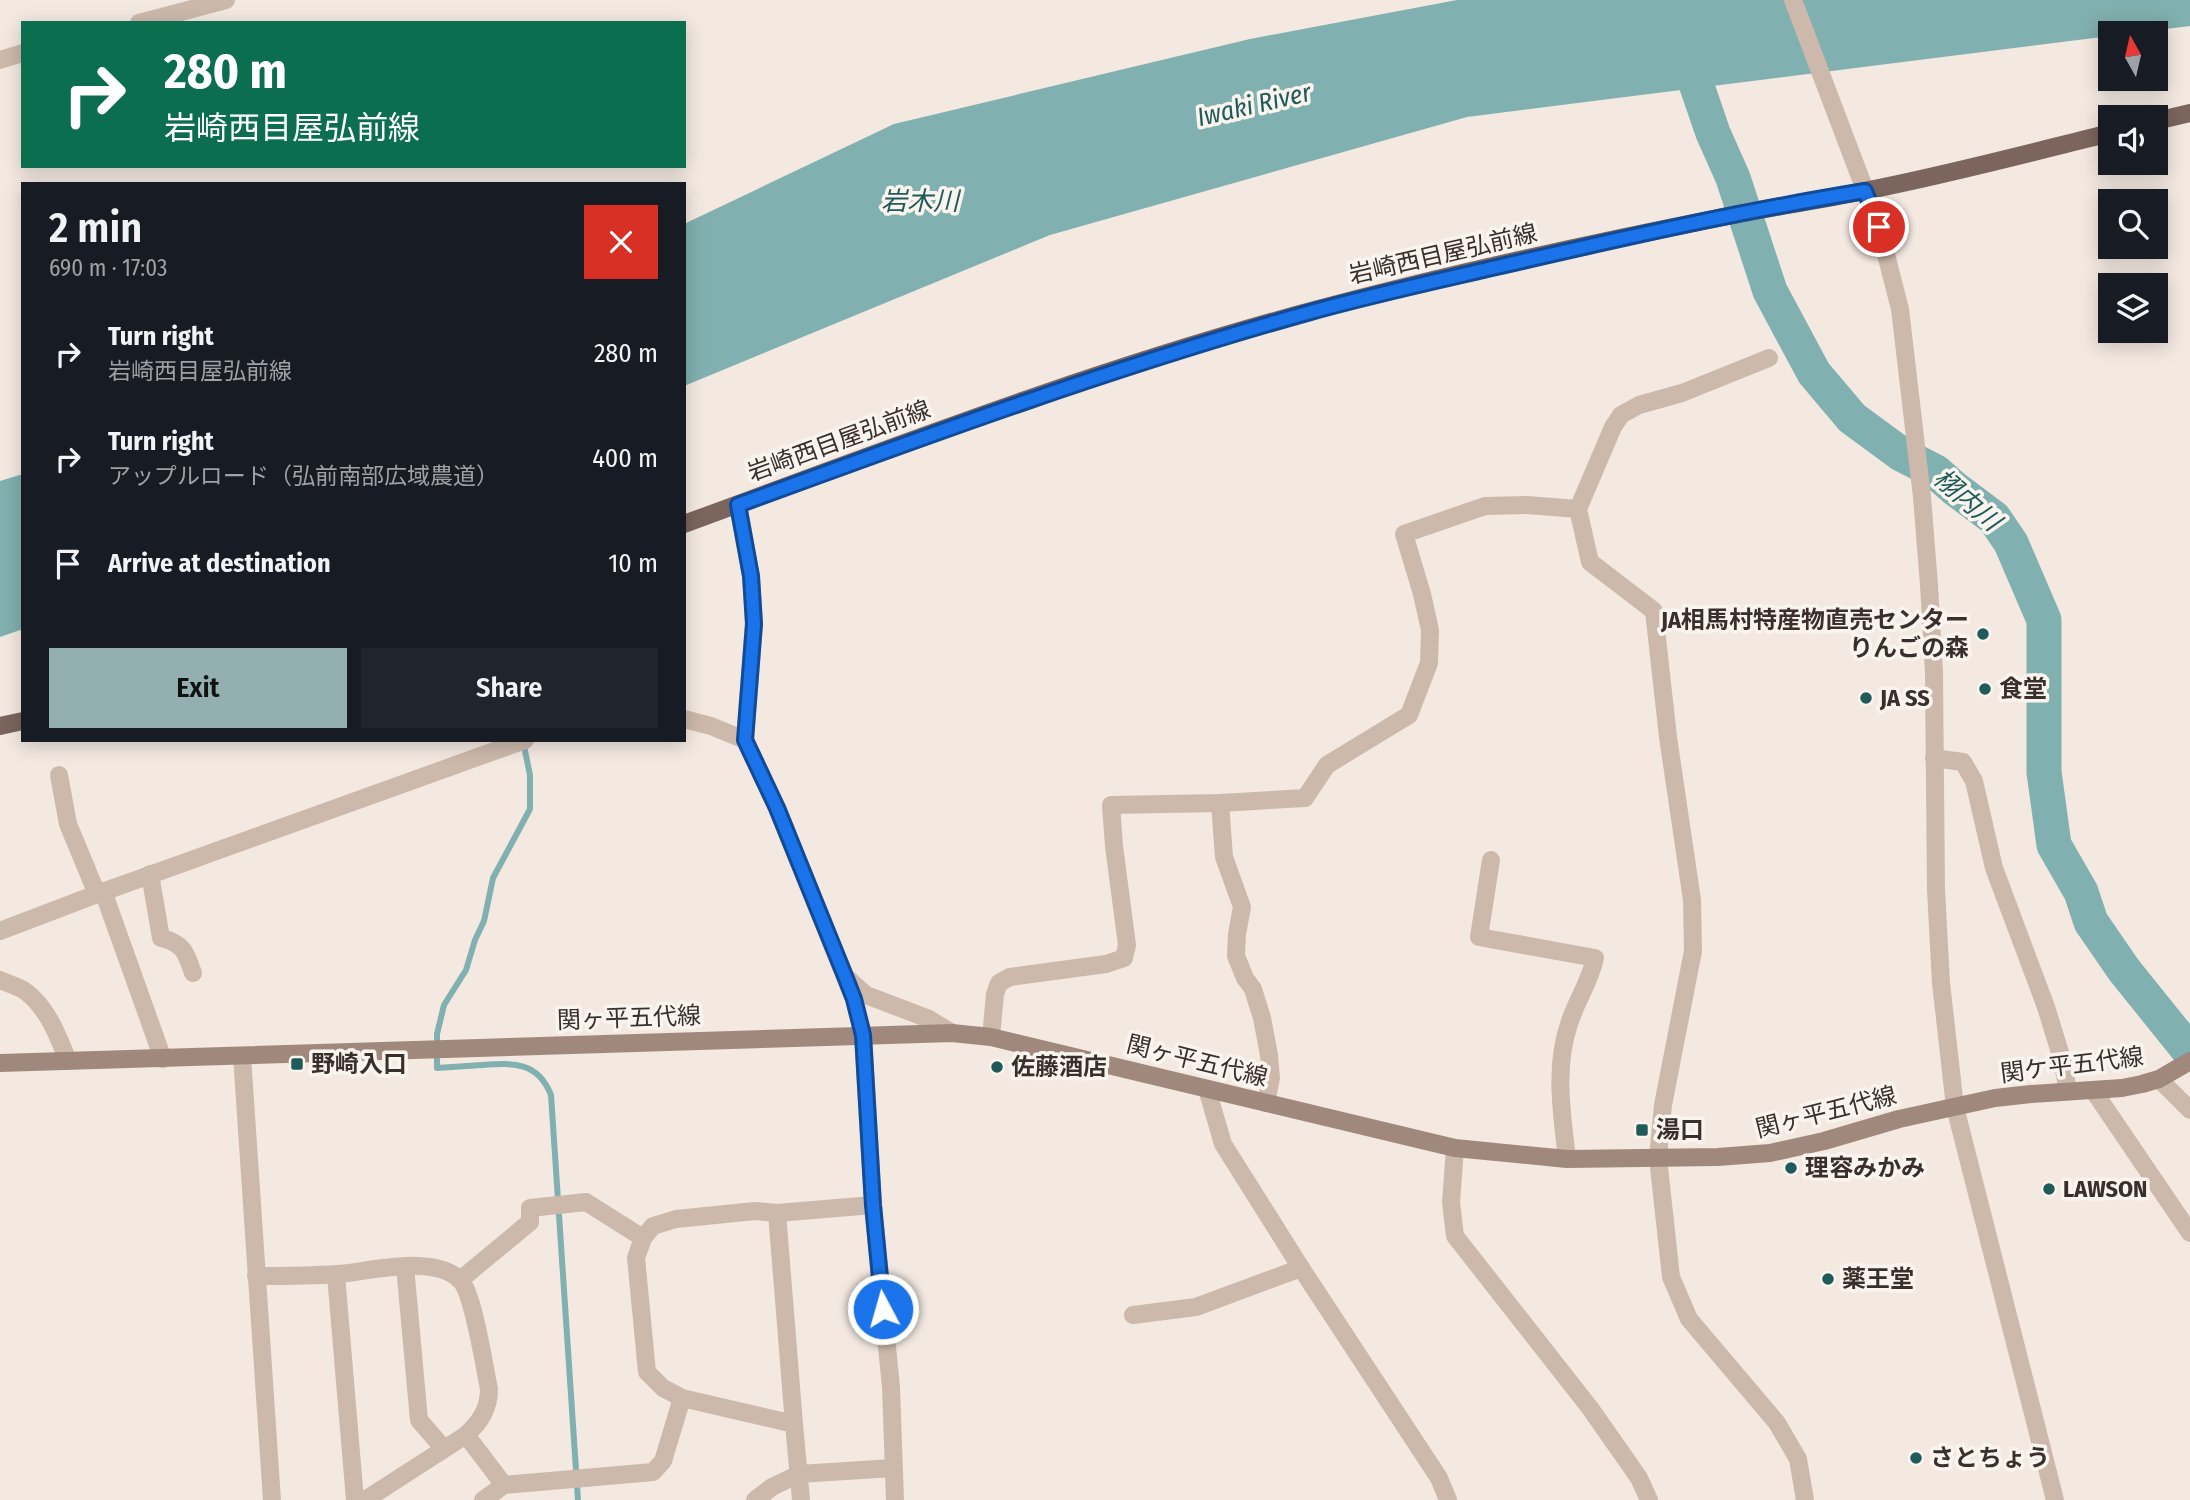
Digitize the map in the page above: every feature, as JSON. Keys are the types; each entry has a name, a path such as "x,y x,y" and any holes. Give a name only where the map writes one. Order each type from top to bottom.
{"main road":[{"path":"2168,118 2190,113"},
{"name":"岩崎西目屋弘前線","path":"686,523 921,437 1218,338 1390,291 1715,218 1865,191 2098,136"},
{"path":"0,726 21,721"},
{"name":"関ヶ平五代線","path":"0,1063 952,1033 991,1037 1455,1148 1567,1159 1718,1157 1770,1153 1955,1107"},
{"name":"関ケ平五代線","path":"1955,1107 1995,1098 2122,1088 2163,1076 2190,1061"}],"street":[{"path":"147,21 226,0"},
{"path":"1793,0 1879,227 1896,288 1922,497 1934,673 1936,890 1941,983 1955,1107 2055,1500"},
{"path":"0,60 21,54"},
{"path":"1769,358 1682,393 1639,405 1621,415 1578,509 1590,562 1654,611 1668,737 1692,900 1693,951 1663,1105 1658,1158 1671,1277 1689,1320 1777,1423 1798,1459 1805,1500"},
{"path":"738,505 751,576 754,624 745,740 777,808 845,976 863,1035 873,1205 891,1387 895,1500"},
{"path":"991,1037 995,994 999,983 1010,977 1106,964 1124,958 1126,945 1111,805 1306,798 1326,765 1409,715 1429,663 1430,630 1404,534 1485,506 1527,505 1578,509"},
{"path":"686,720 745,740"},
{"path":"0,931 100,892 516,743"},
{"path":"1934,758 1963,762 1974,780 1994,868 2046,1007 2062,1059 2068,1091"},
{"path":"59,775 68,824 100,892 163,1059"},
{"path":"1220,803 1224,857 1242,907 1236,956 1253,989 1262,1017 1269,1055 1271,1078 1266,1103"},
{"path":"1491,860 1479,937 1595,958 1569,1024 1560,1058 1561,1112 1567,1159"},
{"path":"150,874 161,938 174,941 187,953 193,973"},
{"path":"845,976 866,995 929,1020 952,1033"},
{"path":"0,980 24,990 41,1006 57,1032 68,1061"},
{"path":"242,1056 272,1500"},
{"path":"2163,1076 2190,1110"},
{"path":"1207,1089 1223,1144 1439,1478 1448,1500"},
{"path":"2093,1090 2190,1233"},
{"path":"1455,1148 1451,1202 1455,1236 1590,1408 1639,1478 1650,1500"},
{"path":"460,1280 530,1222 530,1208 586,1202 643,1238"},
{"path":"794,1424 682,1398 663,1388 647,1372 636,1258 643,1238 653,1226 676,1219 755,1211 777,1213 873,1205"},
{"path":"777,1213 801,1500"},
{"path":"257,1276 336,1275 405,1266 427,1266 442,1270 460,1280 469,1294 489,1389 489,1404 478,1424 466,1435 365,1500"},
{"path":"405,1266 419,1420 444,1449"},
{"path":"1133,1315 1196,1307 1301,1268"},
{"path":"336,1275 355,1500"},
{"path":"483,1500 504,1485 653,1472 663,1461 682,1398"},
{"path":"466,1435 504,1485"},
{"path":"755,1500 799,1474 893,1468"}],"water":[{"name":"岩木川","path":"1457,0 2190,0 2190,26 2168,29 2168,21 2098,21 2098,38 1467,117 1050,235 686,385 686,223 894,124 1250,39"},
{"path":"21,475 21,630 0,637 0,481"}],"waterway":[{"name":"栩内川","path":"1696,45 1690,66 1713,133 1733,178 1770,291 1814,373 1852,418 1901,454 1936,472 1994,518 2011,543 2044,620 2044,772 2054,845 2081,892 2091,922 2124,970 2190,1052"},
{"path":"523,742 530,775 530,809 493,878 484,921 466,970 444,1005 437,1034 437,1068 504,1064 523,1066 539,1076 551,1095 578,1500"}],"place":[{"name":"JA相馬村特産物直売センター りんごの森","path":"1983,634"},
{"name":"食堂","path":"1985,689"},
{"name":"JA SS","path":"1866,698"},
{"name":"野崎入口","path":"297,1064"},
{"name":"佐藤酒店","path":"997,1067"},
{"name":"湯口","path":"1642,1130"},
{"name":"理容みかみ","path":"1791,1168"},
{"name":"LAWSON","path":"2049,1189"},
{"name":"薬王堂","path":"1828,1279"},
{"name":"さとちょう","path":"1916,1458"}],"route":[{"path":"883,1309 873,1205 863,1035 845,976 777,808 745,740 754,624 751,576 738,505 1077,383 1205,342 1378,294 1603,242 1865,191 1879,227"}],"water label":[{"name":"Iwaki River","path":"1254,105"}]}
